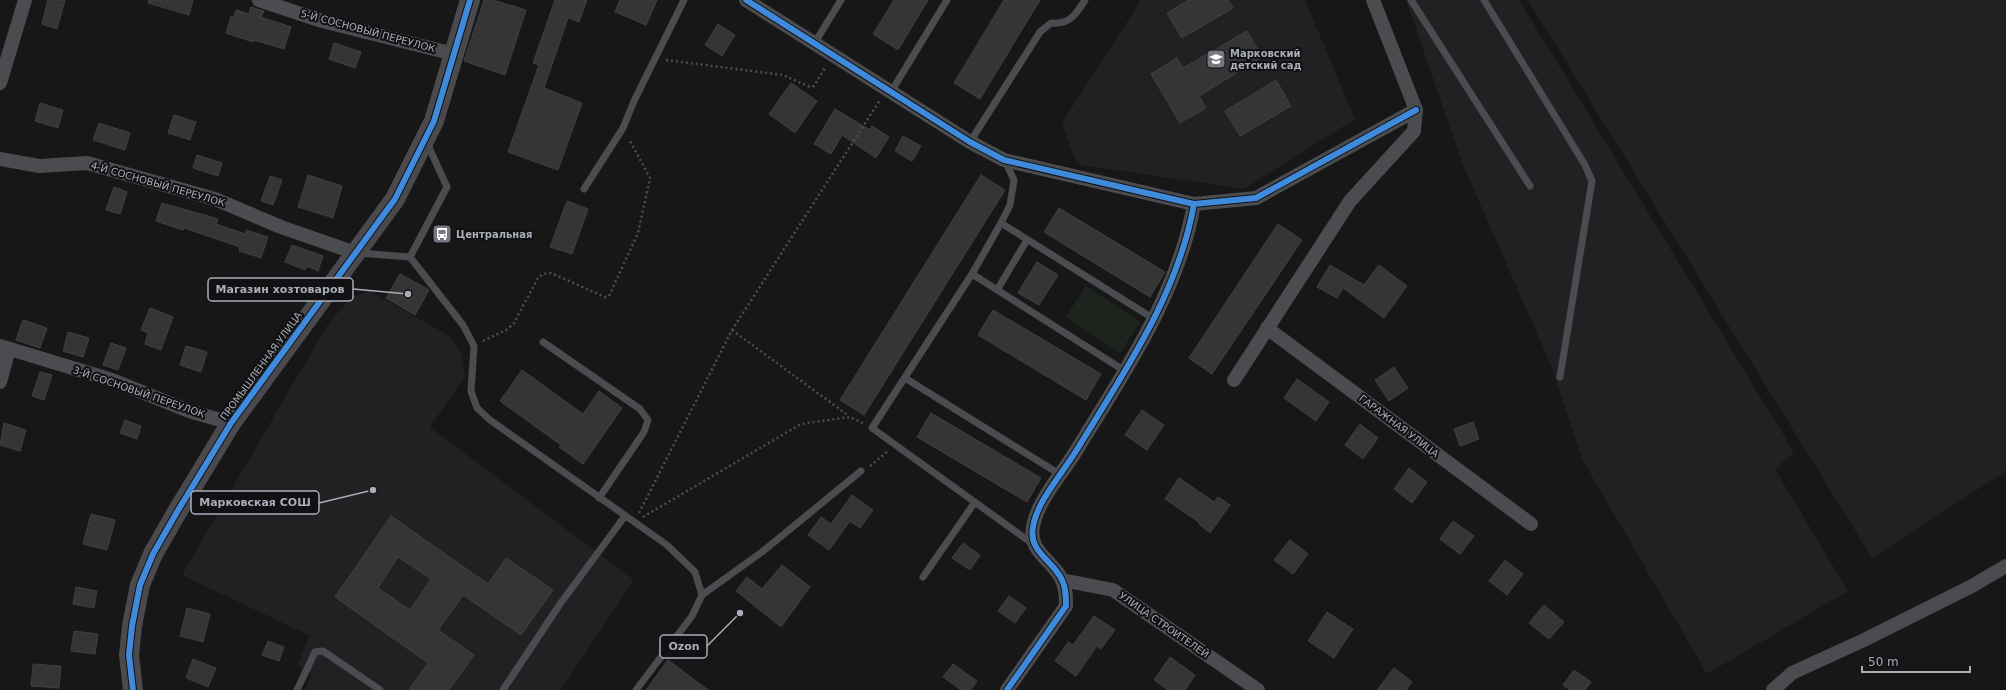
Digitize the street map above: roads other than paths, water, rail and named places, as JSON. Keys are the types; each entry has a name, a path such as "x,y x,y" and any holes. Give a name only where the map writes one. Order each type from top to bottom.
{"street":[{"path":"0,83 25,0"},
{"name":"5-Й СОСНОВЫЙ ПЕРЕУЛОК","path":"259,0 322,21 454,54"},
{"name":"ПРОМЫШЛЕННАЯ УЛИЦА","path":"132,690 129,655 132,626 140,584 153,554 173,518 231,423 395,199 426,140 434,121 470,0"},
{"path":"746,0 970,142 1004,160 1194,204 1256,198 1416,110"},
{"path":"1234,380 1350,200 1414,131 1416,110 1372,0"},
{"name":"4-Й СОСНОВЫЙ ПЕРЕУЛОК","path":"0,159 39,166 87,163 215,200 281,227 356,253"},
{"path":"1007,690 1066,606 1066,596 1062,580 1033,544 1032,528 1039,506 1061,475 1125,371 1154,319 1177,267 1190,231 1194,204"},
{"name":"ГАРАЖНАЯ УЛИЦА","path":"1267,328 1531,524"},
{"path":"0,382 4,348"},
{"name":"3-Й СОСНОВЫЙ ПЕРЕУЛОК","path":"4,348 112,380 189,410 231,423"},
{"path":"1773,690 1792,673 1864,640 1952,596 2006,566"},
{"name":"УЛИЦА СТРОИТЕЛЕЙ","path":"1062,580 1113,590 1258,690"}],"lane":[{"path":"584,190 623,128 684,0"},
{"path":"814,44 841,0"},
{"path":"889,91 947,0"},
{"path":"970,142 1040,32 1051,23 1061,24 1075,16 1085,0"},
{"path":"1411,0 1530,186"},
{"path":"1484,0 1585,164 1592,181 1560,377"},
{"path":"410,257 447,187 426,140"},
{"path":"1004,160 1014,180 1010,205 972,274 872,428 1033,544"},
{"path":"1001,223 1154,319"},
{"path":"997,290 1027,240"},
{"path":"356,253 410,257 463,325 474,346 471,391 477,408 490,420 667,546 695,572 702,595"},
{"path":"972,274 1125,371"},
{"path":"543,342 640,409 648,420 644,432 600,498"},
{"path":"905,378 1061,475"},
{"path":"636,690 692,616 702,595 762,552 861,472"},
{"path":"923,577 975,502"},
{"path":"503,690 560,604 625,516"},
{"path":"297,690 315,652 323,651 380,690"}],"place":[{"name":"Марковский детский сад","path":"1216,59"},
{"name":"Центральная","path":"442,234"},
{"name":"Магазин хозтоваров","path":"408,294"},
{"name":"Марковская СОШ","path":"373,490"},
{"name":"Ozon","path":"740,613"}]}
